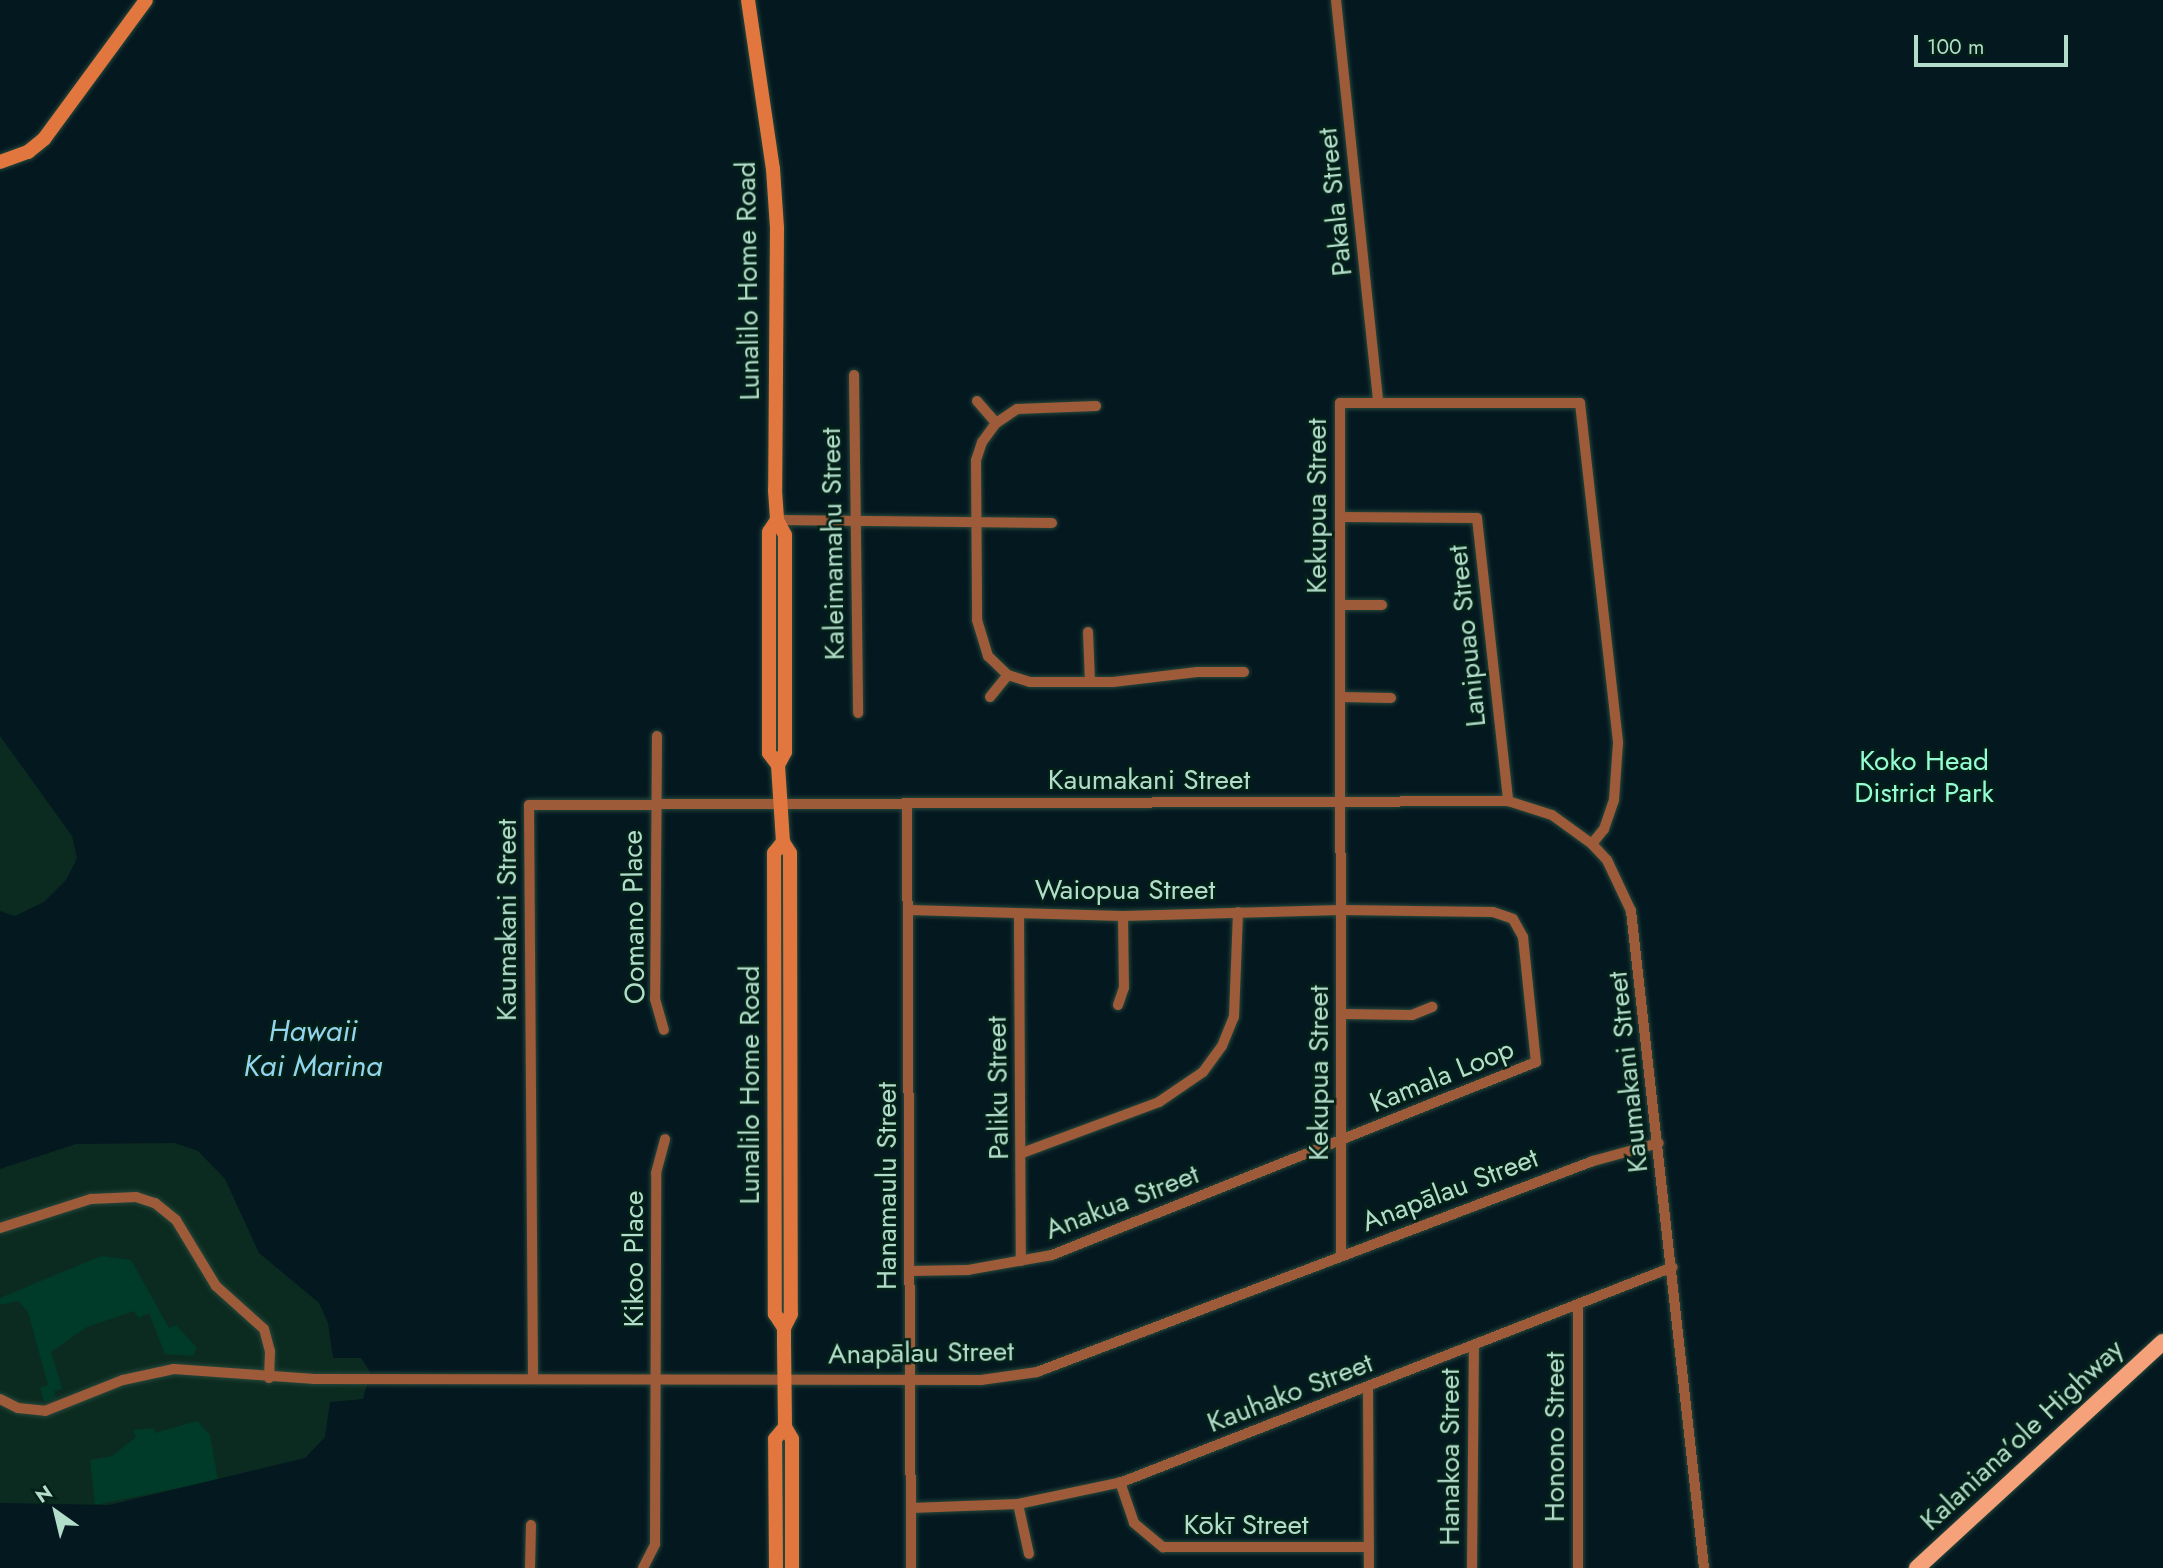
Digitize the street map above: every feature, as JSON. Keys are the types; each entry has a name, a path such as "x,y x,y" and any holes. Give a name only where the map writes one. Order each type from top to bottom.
{"main road":[{"path":"0,162 18,156 44,139 146,0"},
{"name":"Lunalilo Home Road","path":"748,0 773,169 777,228 777,520 785,535 785,752 778,765 783,802 783,842 774,853 775,1314 784,1328 785,1427 792,1439 792,1568"},
{"path":"0,156 18,156"},
{"name":"Kalaniana’ole Highway","path":"1917,1568 2163,1342"},
{"name":"Lunalilo Home Road","path":"776,1568 775,1439 785,1427"}],"street":[{"name":"Pakala Street","path":"1336,0 1378,400"},
{"name":"Kaleimamahu Street","path":"854,375 853,519 858,713"},
{"name":"Kekupua Street","path":"1341,1255 1343,1014 1340,403 1378,400 1580,403 1618,743 1614,800 1604,829 1592,844"},
{"path":"977,401 996,423"},
{"path":"1096,406 1027,407 996,423 978,451 978,631 988,656 1008,675 1030,682 1090,682 1244,672"},
{"name":"Lanipuao Street","path":"1341,517 1477,517 1508,801"},
{"path":"777,520 976,519 1052,523"},
{"path":"1340,605 1382,605"},
{"path":"1088,632 1090,682"},
{"path":"990,697 1008,675"},
{"path":"1341,697 1391,698"},
{"name":"Oomano Place","path":"657,736 655,999 664,1030"},
{"name":"Kaumakani Street","path":"533,1378 529,805 656,802 907,804 1508,801 1552,815 1592,844 1617,879 1634,926 1704,1568"},
{"name":"Hanamaulu Street","path":"907,804 911,1568"},
{"name":"Waiopua Street","path":"909,910 1123,916 1341,910"},
{"name":"Kamala Loop","path":"1341,910 1493,912 1513,919 1522,937 1536,1062 1342,1141"},
{"path":"1022,1153 1159,1102 1203,1072 1222,1046 1234,1017 1238,912"},
{"name":"Paliku Street","path":"1019,914 1021,1261"},
{"path":"1118,1005 1124,988 1123,916"},
{"path":"1343,1014 1412,1015 1432,1007"},
{"name":"Kikoo Place","path":"643,1568 655,1544 656,1173 665,1139"},
{"name":"Anakua Street","path":"909,1271 968,1270 1052,1255 1342,1141"},
{"name":"Anapālau Street","path":"0,1399 18,1408 45,1411 123,1380 174,1369 269,1378 364,1379 981,1380 1037,1372 1593,1161 1659,1143"},
{"path":"0,1228 91,1199 136,1197 156,1203 176,1220 216,1286 264,1329 270,1351 269,1378"},
{"name":"Kauhako Street","path":"911,1508 1018,1504 1120,1482 1578,1307 1673,1267"},
{"name":"Honono Street","path":"1578,1307 1578,1568"},
{"name":"Hanakoa Street","path":"1472,1568 1474,1347"},
{"path":"1368,1388 1369,1568"},
{"name":"Kōkī Street","path":"1120,1482 1135,1523 1163,1547 1369,1547"},
{"path":"1018,1504 1029,1554"},
{"path":"530,1568 531,1525"}],"green space":[{"path":"101,1256 131,1260 169,1328 176,1325 197,1348 193,1356 165,1354 149,1313 139,1318 134,1311 87,1327 51,1352 62,1389 54,1391 56,1398 44,1402 40,1388 48,1385 28,1312 18,1301 0,1305 0,1298"},
{"path":"197,1421 210,1435 218,1480 95,1505 90,1460 112,1456 136,1437 133,1430 154,1428 155,1433"}],"water":[{"name":"Hawaii Kai Marina","path":"0,0 2163,0 2163,1568 0,1568 0,1503 109,1505 305,1458 325,1437 330,1402 363,1399 370,1372 361,1358 333,1358 328,1323 319,1303 259,1253 225,1179 198,1151 174,1143 76,1144 0,1169 0,911 15,916 44,902 66,880 77,858 72,836 0,736"}],"park label":[{"name":"Koko Head District Park","path":"1924,777"}]}
